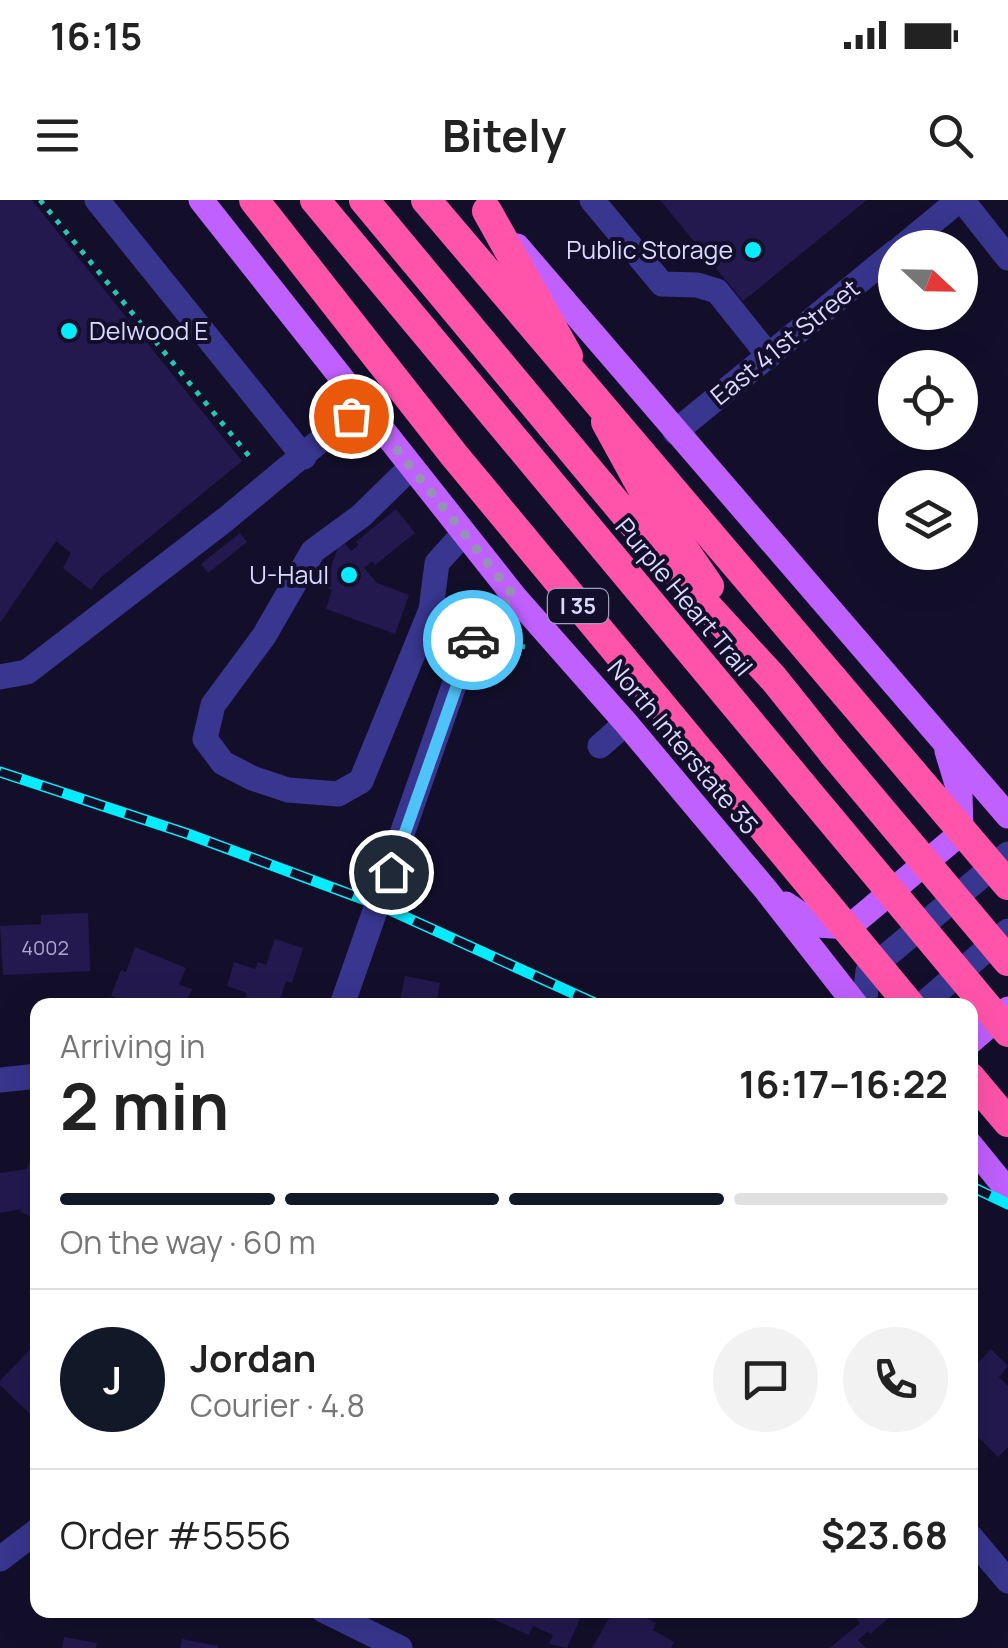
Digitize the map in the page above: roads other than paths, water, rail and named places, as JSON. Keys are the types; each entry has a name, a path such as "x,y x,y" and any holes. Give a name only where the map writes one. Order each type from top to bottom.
{"highway":[{"name":"I 35","path":"254,200 454,455 904,998"},
{"name":"Purple Heart Trail","path":"315,200 1008,1032"},
{"name":"Purple Heart Trail","path":"364,200 650,544 774,679 1008,962"},
{"path":"426,200 1008,885"},
{"path":"482,206 646,493 774,679"},
{"path":"978,1086 1008,1122"}],"main road":[{"name":"North Interstate 35","path":"201,200 514,596 766,890 851,998"},
{"path":"482,206 1008,816"},
{"path":"766,890 817,925 849,927 961,833 960,794 944,740"},
{"path":"978,1035 1008,1010"},
{"path":"978,1154 1008,1191"}],"street":[{"path":"97,200 304,457"},
{"path":"592,200 662,284 696,285 717,291 768,356"},
{"path":"924,230 961,200 1008,258"},
{"name":"East 41st Street","path":"675,432 878,266"},
{"path":"0,678 27,672 304,457 362,406"},
{"path":"411,467 361,516 313,551 264,636 213,706 205,739 224,763 288,790 338,794 360,781 431,610 437,563 464,533"},
{"path":"344,998 465,654 488,619 514,596"},
{"path":"600,746 626,723"},
{"path":"865,998 868,971 1008,854"},
{"path":"930,998 1008,932"},
{"path":"0,1080 30,1077"},
{"path":"0,1560 30,1536"},
{"path":"978,1546 1008,1582"},
{"path":"339,1618 400,1648"}],"railway":[{"path":"0,772 188,834 379,905 584,998"},
{"path":"978,1190 1008,1204"}],"place":[{"name":"Public Storage","path":"753,250"},
{"name":"Delwood E","path":"69,331"},
{"name":"U-Haul","path":"349,575"}]}
